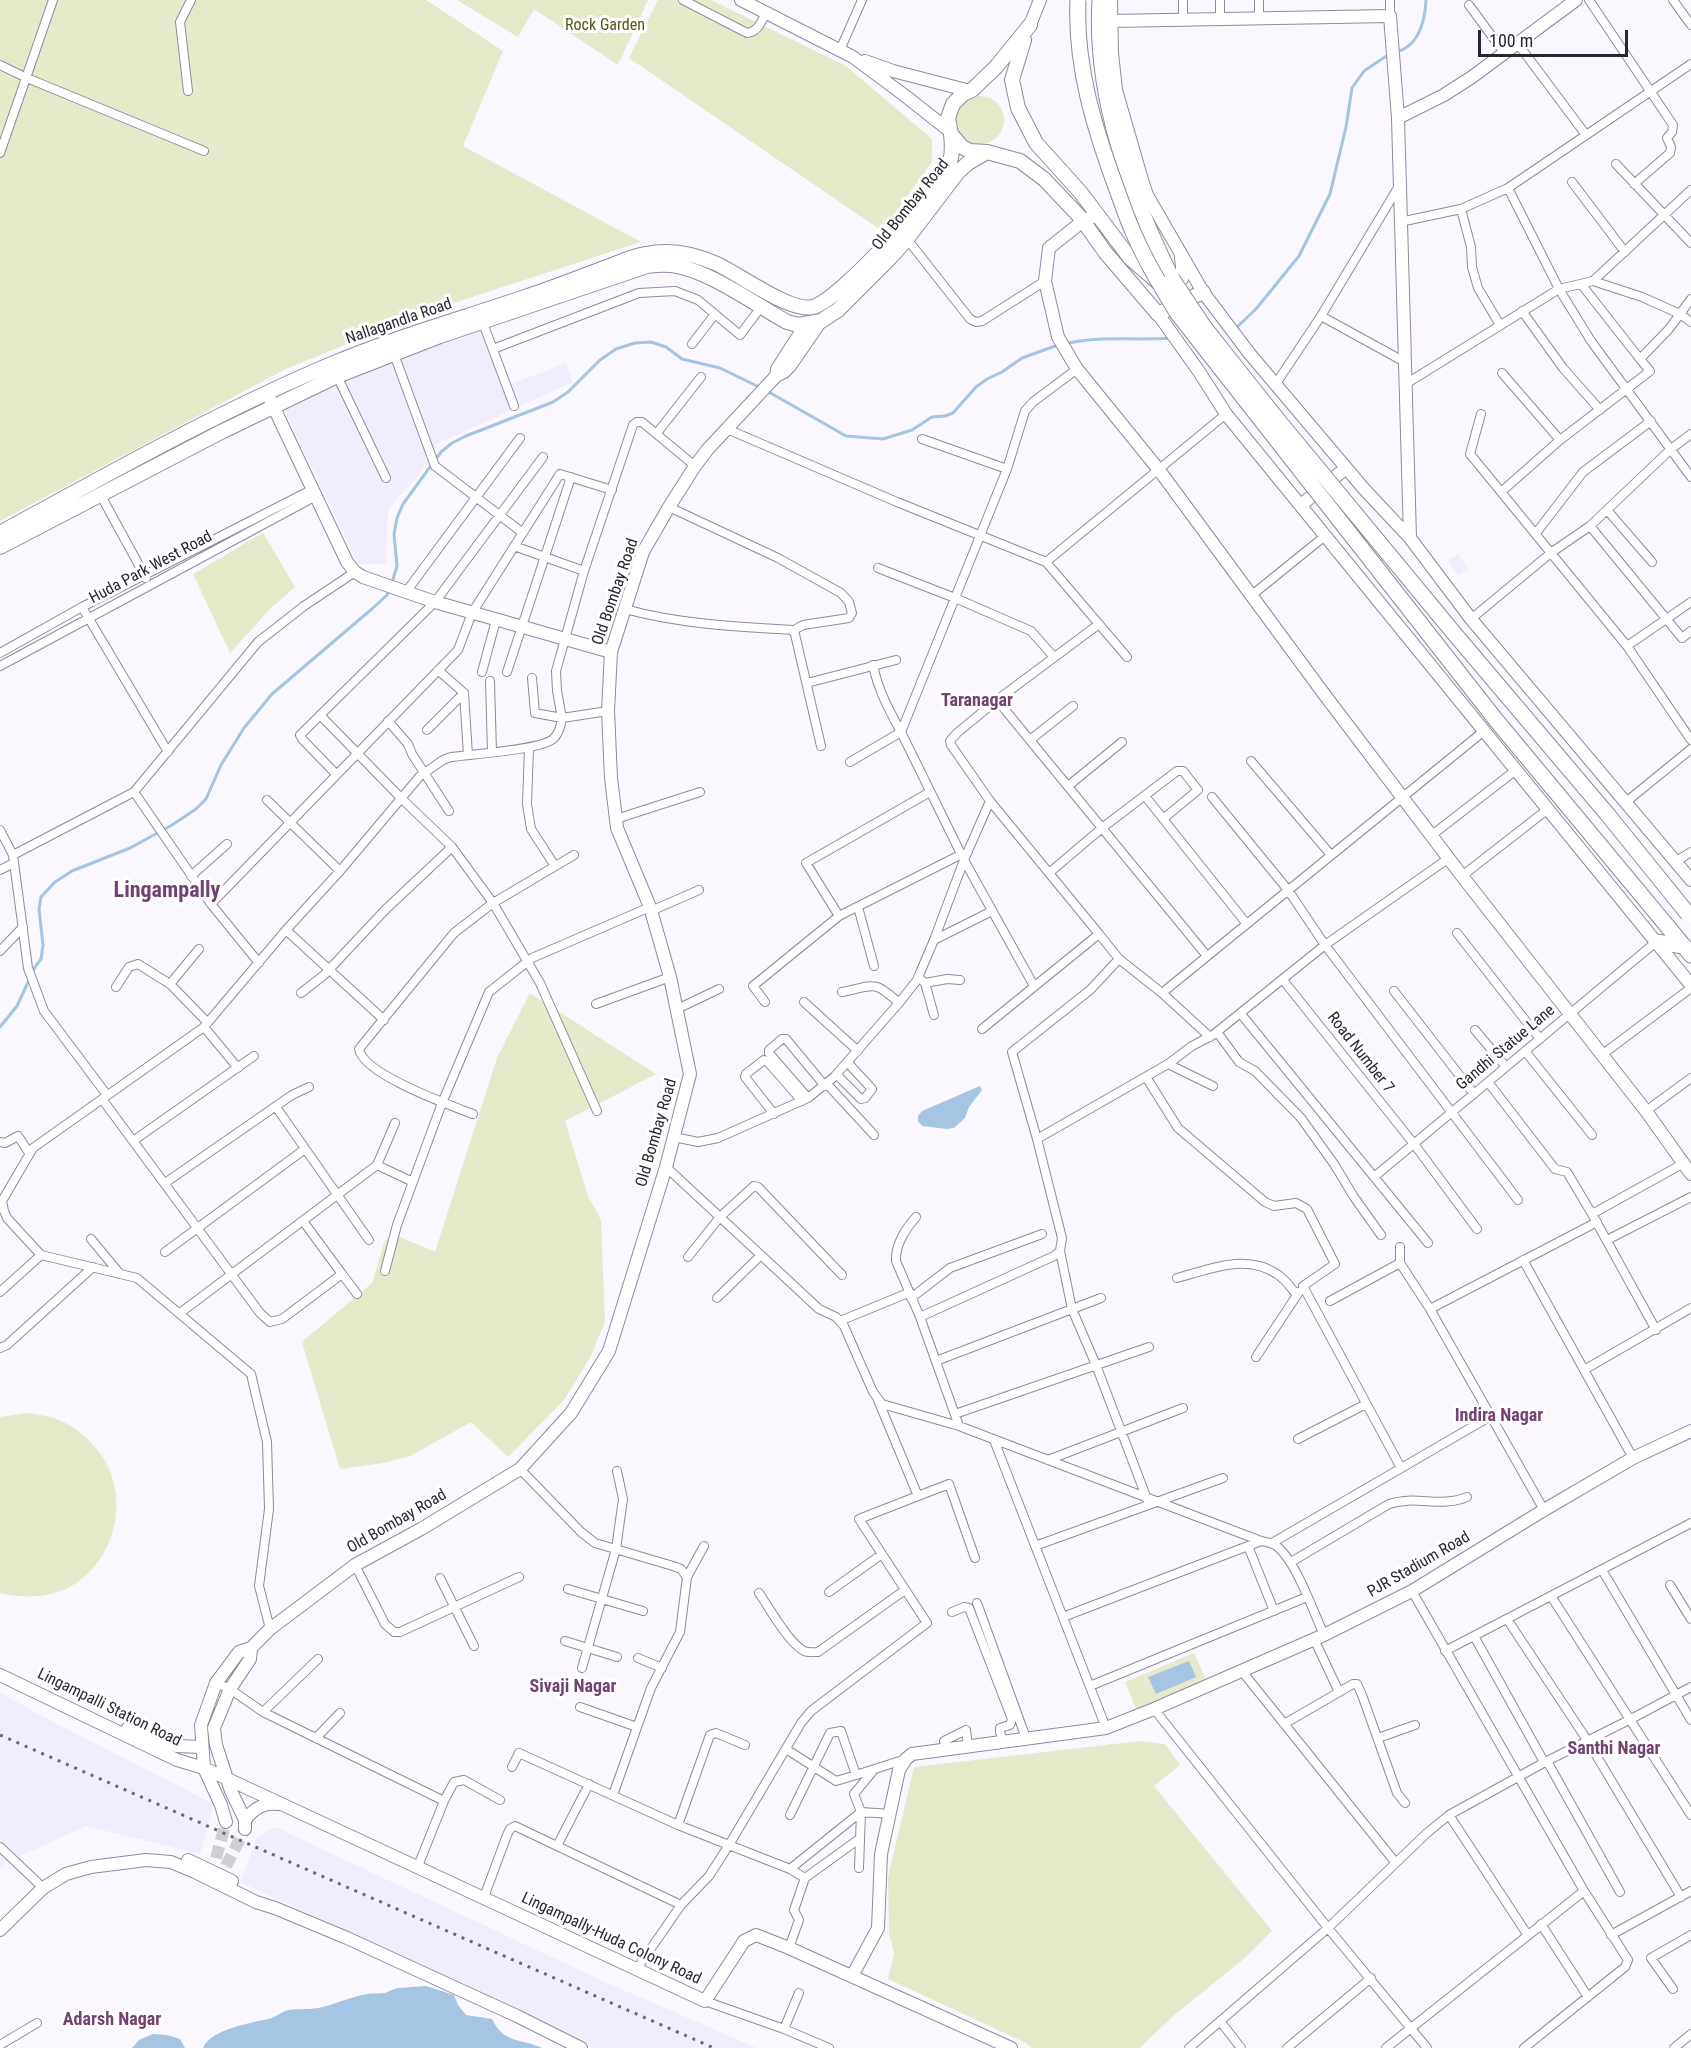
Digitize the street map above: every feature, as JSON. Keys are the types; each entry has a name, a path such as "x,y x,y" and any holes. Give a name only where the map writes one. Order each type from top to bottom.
{"highway":[{"path":"1078,0 1077,18 1084,83 1105,155 1134,235 1178,314 1496,720 1687,950"},
{"path":"1100,0 1100,42 1106,95 1113,123 1125,165 1146,221 1181,293 1204,327 1283,427 1608,815 1689,916"},
{"path":"1656,942 1687,950"}],"main road":[{"name":"Old Bombay Road","path":"826,301 839,291 896,232 943,175 953,150 948,118 953,104 996,67 1030,25"},
{"path":"1030,25 1019,52 1012,80 1018,108 1036,143 1081,193 1130,258 1161,285 1167,287 1181,280 1184,274 1182,258"},
{"path":"951,133 962,147 978,153 987,152 1020,161 1030,167 1083,221 1158,315 1203,292"},
{"name":"Old Bombay Road","path":"821,321 838,309 890,258 958,172 987,152"},
{"path":"1123,249 1127,278"},
{"name":"Nallagandla Road","path":"0,547 100,494 330,364 390,341 646,260 678,252 716,263 786,303 811,308 826,301"},
{"name":"Nallagandla Road","path":"0,532 213,419 337,376 646,260 694,270 788,322 798,325 806,324"},
{"path":"806,324 821,321"}],"street":[{"path":"0,153 53,0"},
{"path":"188,91 180,22 191,0"},
{"path":"683,0 747,33 758,29 766,13"},
{"path":"741,0 852,57 951,133"},
{"path":"840,50 862,0"},
{"path":"1030,25 1040,0"},
{"path":"1111,0 1112,53 1116,90 1147,195 1203,292 1275,385 1410,538 1471,619 1691,880"},
{"path":"1183,0 1183,21"},
{"path":"1220,0 1220,19"},
{"path":"1259,0 1259,19"},
{"path":"1390,0 1398,118 1403,361 1410,538"},
{"path":"1398,118 1444,95 1505,54 1576,0"},
{"path":"1589,0 1673,125 1672,132 1667,139 1671,150 1634,184"},
{"path":"1673,0 1691,25"},
{"path":"1469,4 1505,54"},
{"path":"1111,21 1390,16"},
{"path":"1518,44 1586,135"},
{"path":"852,57 892,71 970,91"},
{"path":"1400,222 1461,209 1508,188 1691,64"},
{"path":"0,65 204,151"},
{"path":"1616,165 1691,243"},
{"path":"1572,182 1626,252"},
{"path":"1275,385 1321,316 1399,186"},
{"path":"1508,188 1559,289 1590,341 1691,477"},
{"path":"1404,385 1559,289 1593,281 1691,190"},
{"path":"1461,209 1478,288 1500,326"},
{"path":"1097,215 1083,221 1049,248 1045,281 1058,338 1075,366 1159,470 1402,797 1603,1054 1687,1169 1430,1309"},
{"path":"907,239 970,318 976,322 982,321 1045,281"},
{"path":"1593,281 1642,297 1680,314 1691,322"},
{"path":"1501,492 1560,440 1650,371 1581,284"},
{"path":"493,349 639,293 675,291 698,300 740,335 761,307"},
{"path":"1640,359 1669,329 1691,299"},
{"path":"1522,311 1563,368 1600,410"},
{"path":"692,345 715,314"},
{"path":"1158,315 1172,332 1226,414 1691,987 1603,1054"},
{"path":"1321,316 1403,361"},
{"name":"Old Bombay Road","path":"226,1822 204,1768 201,1725 216,1683 239,1652 251,1648 270,1629 355,1565 421,1529 520,1469 571,1413 609,1351 666,1167 690,1074 670,977 651,909 617,828 611,778 608,711 611,652 644,552 695,466 768,384 790,366 821,321"},
{"path":"483,322 514,406"},
{"name":"Old Bombay Road","path":"768,384 806,324"},
{"path":"394,354 435,466 523,533"},
{"path":"850,762 901,732 1006,469 1025,411 1075,366"},
{"path":"1502,373 1560,440"},
{"path":"337,376 386,478"},
{"path":"657,433 701,377"},
{"path":"270,399 347,562 355,572 435,603 611,652"},
{"path":"1046,562 1226,414"},
{"path":"1481,414 1470,454 1627,646 1691,741"},
{"path":"1536,534 1583,472 1651,421"},
{"path":"270,1629 259,1586 269,1509 267,1442 251,1374 137,1278 41,1255 7,1218 1,1200 17,1179 33,1148 205,1024 420,776 443,760 529,748 554,738 560,728 562,718 556,671 584,571 633,426 642,422 695,466"},
{"path":"727,429 1046,562 1127,657"},
{"path":"1471,619 1552,552 1590,526 1671,449 1691,434"},
{"path":"403,591 520,438"},
{"path":"922,439 1006,469"},
{"path":"336,774 300,737 435,603 543,457"},
{"path":"1301,506 1346,468"},
{"path":"211,904 458,650 472,613 560,474 612,490"},
{"path":"507,672 571,477"},
{"name":"Huda Park West Road","path":"0,653 144,575 314,492"},
{"name":"Huda Park West Road","path":"0,666 150,586 314,492"},
{"path":"100,494 150,586"},
{"path":"625,609 651,616 735,627 794,630 803,625 849,618 852,613 849,602 841,593 778,558 669,507"},
{"path":"1607,510 1652,562"},
{"path":"1590,526 1668,618 1682,638 1691,631"},
{"path":"1252,596 1325,536"},
{"path":"514,546 584,571"},
{"path":"878,568 955,598 1031,632 1054,657"},
{"path":"0,870 12,856 134,792 258,642 304,606 355,572"},
{"path":"1627,646 1691,602"},
{"path":"82,607 168,752"},
{"path":"482,672 496,620"},
{"path":"1099,624 997,700 957,733 950,741 951,745 990,801 1119,959 1213,1035 1239,1062 1255,1071 1301,1118 1381,1235"},
{"path":"794,630 821,746"},
{"path":"807,683 896,660"},
{"path":"873,665 884,701 963,857 1034,986"},
{"path":"438,670 464,693 468,755"},
{"path":"532,678 535,713 562,718 608,711"},
{"path":"490,681 492,752"},
{"path":"427,730 464,693"},
{"path":"997,700 1207,956"},
{"path":"1030,740 1073,706"},
{"path":"321,715 356,753 452,847 493,903 540,983 597,1111"},
{"path":"388,722 408,744 448,811"},
{"path":"1162,993 1484,731"},
{"path":"1068,786 1122,742"},
{"path":"529,748 527,804 531,829 555,866"},
{"path":"1626,802 1691,749"},
{"path":"1251,761 1331,855"},
{"path":"1049,873 1102,828 1181,770 1197,788 1197,792 1165,822"},
{"path":"1432,835 1516,770"},
{"path":"134,792 211,904 259,963"},
{"path":"616,819 700,792"},
{"path":"839,916 806,863 930,792"},
{"path":"1145,796 1246,923"},
{"path":"1212,796 1288,890 1325,945 1518,1200"},
{"path":"267,800 339,871"},
{"path":"674,1137 698,1142 718,1138 805,1099 837,1075 921,980 963,857 990,801"},
{"path":"1462,876 1548,809"},
{"path":"0,830 12,856 28,968 44,1011 133,1141 260,1313 270,1322 282,1319 342,1274"},
{"path":"191,876 227,844"},
{"path":"301,993 314,985 386,910 452,847"},
{"path":"1676,862 1691,852"},
{"path":"0,854 12,856"},
{"path":"473,1114 401,1084 369,1065 363,1059 359,1049 454,933 493,903 574,855"},
{"path":"765,1002 753,986 839,916 963,857"},
{"path":"1037,1138 1146,1077 1192,1046 1213,1035 1325,945 1449,858"},
{"path":"385,1271 397,1225 442,1103 489,992 542,953 699,890"},
{"path":"858,907 874,966"},
{"path":"934,940 992,911"},
{"path":"0,951 23,927"},
{"path":"286,930 384,1020"},
{"path":"1457,933 1540,1039"},
{"path":"982,1029 1099,934"},
{"name":"Gandhi Statue Lane","path":"1374,1177 1656,942"},
{"path":"170,984 199,949"},
{"path":"1119,959 1090,990 1012,1052 1037,1138 1062,1238 1060,1251 1072,1309 1147,1499"},
{"path":"116,987 129,967 134,964 138,964 170,984 205,1024 238,1068"},
{"path":"596,1004 670,977"},
{"path":"921,980 960,980"},
{"path":"921,980 934,1015"},
{"name":"Road Number 7","path":"1283,980 1414,1144 1477,1229"},
{"path":"842,992 875,985 883,988 899,1004"},
{"path":"677,1009 719,988"},
{"path":"1394,991 1474,1094"},
{"path":"804,1002 858,1051"},
{"path":"1241,1014 1428,1243"},
{"path":"1476,1030 1506,1067"},
{"path":"805,1099 769,1053 769,1050 782,1039 786,1039 874,1135"},
{"path":"1526,1051 1592,1135"},
{"path":"133,1141 254,1056"},
{"path":"774,1114 746,1077 746,1074 764,1060 805,1099"},
{"path":"837,1075 861,1099 871,1092 872,1089 848,1062"},
{"path":"1168,1064 1213,1086"},
{"path":"1146,1077 1178,1128 1264,1202 1274,1206 1296,1203 1307,1209 1335,1264 1303,1286 1256,1357"},
{"path":"1646,1111 1691,1078"},
{"path":"1488,1082 1555,1169 1567,1172 1607,1239 1656,1330"},
{"path":"165,1184 292,1095 309,1087"},
{"path":"276,1107 369,1240"},
{"path":"180,1313 377,1165 395,1123"},
{"path":"0,1142 5,1143 18,1136 29,1153"},
{"path":"165,1252 306,1149"},
{"path":"377,1165 413,1182"},
{"path":"666,1167 819,1309 840,1321 844,1326 918,1496"},
{"path":"688,1257 720,1217 751,1188 758,1187 842,1275"},
{"path":"1607,1239 1691,1197"},
{"path":"916,1217 904,1233 895,1257 920,1317 959,1426"},
{"path":"303,1221 357,1294"},
{"path":"840,1321 910,1296 950,1268 1042,1234"},
{"path":"91,1239 121,1274"},
{"path":"1400,1247 1400,1263 1430,1309 1544,1510"},
{"path":"920,1317 1054,1256 1060,1251"},
{"path":"0,1292 41,1255"},
{"path":"717,1298 761,1255"},
{"path":"1523,1260 1633,1458"},
{"path":"1177,1278 1234,1263 1255,1264 1278,1275 1298,1295"},
{"path":"1330,1301 1400,1263"},
{"path":"0,1348 7,1345 93,1267"},
{"path":"1303,1286 1401,1468"},
{"path":"936,1361 1101,1298"},
{"path":"1584,1370 1691,1308"},
{"path":"955,1414 1149,1347"},
{"path":"878,1400 888,1406 959,1426 1147,1499 1272,1543 1291,1562 1307,1597 1339,1692"},
{"path":"1298,1439 1366,1404"},
{"path":"1048,1461 1184,1408"},
{"path":"1272,1543 1491,1416"},
{"name":"PJR Stadium Road","path":"906,1759 912,1754 1106,1728 1154,1709 1319,1637 1412,1591 1633,1458 1691,1431"},
{"path":"994,1440 1106,1728"},
{"path":"520,1469 595,1543 673,1566 681,1569 687,1577"},
{"path":"582,1668 616,1549 622,1499 617,1471"},
{"path":"1035,1546 1223,1478"},
{"path":"636,1970 681,1905 709,1876 801,1723 812,1711 927,1623 859,1519 949,1484 975,1558"},
{"path":"1291,1562 1389,1504 1401,1500 1450,1502 1467,1497"},
{"path":"1445,1651 1691,1524"},
{"path":"1063,1617 1261,1541"},
{"path":"613,1795 651,1688 680,1632 687,1577 704,1546"},
{"path":"1248,1546 1274,1611"},
{"path":"829,1592 882,1554"},
{"path":"355,1565 385,1624 394,1632 400,1632 519,1577"},
{"path":"1602,1570 1691,1720"},
{"path":"440,1578 474,1646"},
{"path":"1670,1585 1691,1620"},
{"path":"568,1589 643,1611"},
{"path":"759,1593 788,1634 806,1653 818,1652 904,1590"},
{"path":"1412,1591 1584,1891 1628,1960 1628,1963 1588,1997 1524,2048"},
{"path":"1551,1596 1691,1815"},
{"path":"1090,1686 1307,1597"},
{"path":"977,1603 1026,1738"},
{"path":"952,1612 964,1607 969,1608 1012,1719 1010,1725 1000,1728 1003,1741"},
{"path":"1507,1619 1587,1740 1681,1897"},
{"path":"1474,1636 1620,1892"},
{"path":"566,1641 617,1656"},
{"name":"Old Bombay Road","path":"251,1648 250,1659 230,1689 214,1728 216,1745 245,1825 250,1814 264,1805 280,1804"},
{"path":"638,1658 662,1668"},
{"path":"263,1712 318,1659"},
{"path":"1241,1670 1395,1862"},
{"name":"Lingampalli Station Road","path":"0,1675 177,1760 204,1768"},
{"path":"216,1683 230,1689 263,1712 444,1801"},
{"path":"1284,1724 1353,1684 1357,1684 1397,1792 1405,1803"},
{"path":"1189,2048 1328,1928 1425,1830 1546,1761 1691,1687"},
{"path":"580,1707 637,1727"},
{"path":"1154,1709 1328,1928 1427,2048"},
{"path":"316,1738 340,1713"},
{"path":"1378,1738 1415,1725"},
{"path":"113,1728 125,1726 176,1746 202,1747"},
{"path":"790,1815 830,1733 842,1731 856,1775"},
{"path":"678,1825 710,1735 716,1733 745,1744"},
{"path":"786,1749 836,1781 906,1759"},
{"path":"512,1767 519,1753 678,1825 790,1869 805,1878"},
{"path":"852,1976 878,1928 881,1854 899,1770 906,1759"},
{"name":"Lingampally-Huda Colony Road","path":"204,1768 705,2001 744,1941 756,1935 1011,2048"},
{"path":"859,1868 861,1812 854,1794 873,1770"},
{"path":"418,1866 454,1782 461,1779 500,1800"},
{"path":"557,1846 589,1784"},
{"path":"790,1869 861,1812 891,1814"},
{"path":"1449,1815 1527,1934"},
{"path":"484,1897 510,1829 515,1826 681,1905"},
{"path":"789,1948 800,1920 794,1910 805,1878 859,1839"},
{"path":"0,1847 38,1883"},
{"path":"0,1917 38,1883 74,1864 100,1858 144,1853 176,1856 211,1868 275,1908 496,2006 581,2048"},
{"path":"0,1930 26,1903 50,1883 66,1874 91,1867 146,1860 211,1868"},
{"path":"1386,2048 1584,1891"},
{"path":"1611,1935 1691,1891"},
{"path":"1541,1924 1588,1997"},
{"path":"1673,1989 1651,1958 1691,1935"},
{"path":"1287,2048 1371,1978"},
{"path":"784,2029 799,1994"},
{"path":"705,2001 784,2029 829,2048"},
{"path":"1220,2021 1241,2048"},
{"path":"0,2045 37,2023"},
{"path":"1674,2048 1691,2034"}],"shaded area":[{"path":"481,329 503,387 566,363 573,382 437,444 432,459 388,510 386,564 358,564 284,409 385,360"},
{"path":"1458,554 1468,569 1458,575 1448,560"},
{"path":"0,1692 36,1713 214,1804 200,1854 86,1826 5,1863 0,1868"},
{"path":"275,1827 605,1982 757,2048 592,2048 479,1992 240,1882 257,1837"}],"green space":[{"path":"0,0 426,0 503,51 463,146 641,242 420,314 286,369 0,521"},
{"name":"Rock Garden","path":"457,0 648,0 618,65 534,9 518,37"},
{"path":"658,0 711,0 846,66 932,139 932,162 882,231 629,58"},
{"path":"975,96 985,96 997,103 1004,115 1004,125 997,137 985,144 975,144 960,133 956,125 956,115 967,100"},
{"path":"263,533 295,587 271,608 230,653 193,574"},
{"path":"530,993 656,1074 565,1121 588,1196 601,1220 605,1321 591,1356 564,1400 508,1457 471,1422 410,1456 383,1463 340,1469 302,1342 372,1283 385,1240 398,1236 435,1252 497,1058"},
{"path":"28,1413 59,1420 74,1428 87,1439 106,1463 113,1481 116,1500 111,1538 102,1556 90,1571 66,1589 38,1596 0,1593 0,1417"},
{"path":"1194,1653 1206,1680 1137,1711 1125,1682"},
{"path":"1140,1741 1165,1744 1180,1765 1154,1786 1272,1931 1246,1957 1173,2016 1140,2048 1032,2048 1026,2043 888,1979 894,1953 889,1933 888,1877 914,1767"}],"water":[{"path":"980,1086 982,1090 969,1107 965,1118 954,1128 922,1126 918,1121 918,1116 922,1111"},
{"path":"1189,1661 1196,1677 1156,1694 1148,1677"},
{"path":"426,1986 454,1995 466,2015 492,2019 502,2033 508,2037 542,2048 203,2048 214,2036 285,2011 318,2008 361,1995 385,1993 398,1988"},
{"path":"153,2034 180,2039 185,2048 132,2048 139,2040"}],"waterway":[{"path":"1397,52 1405,49 1416,38 1422,24 1426,0"},
{"path":"1236,328 1256,309 1299,256 1330,194 1346,127 1352,88 1364,71 1388,55"},
{"path":"1065,344 1104,339 1170,338"},
{"path":"392,583 397,566 394,534 397,518 403,504 441,452 466,436 553,402 568,392 600,360 616,349 635,343 651,342 666,347 682,359 720,368 761,388"},
{"path":"767,391 846,436 883,439 912,430 932,417 953,413 976,387 987,379 1022,358 1058,345"},
{"path":"0,1027 17,1006 41,959 43,945 39,909 41,897 55,882 72,871 130,848 196,809 206,799 221,765 244,728 272,694 373,608 390,589"}],"tunnel":[{"path":"216,1858 226,1822"},
{"path":"226,1866 245,1829"}],"railway":[{"path":"0,1735 714,2048"}],"district":[{"name":"Taranagar","path":"977,701"},
{"name":"Lingampally","path":"167,891"},
{"name":"Indira Nagar","path":"1499,1416"},
{"name":"Sivaji Nagar","path":"573,1687"},
{"name":"Santhi Nagar","path":"1614,1749"},
{"name":"Adarsh Nagar","path":"112,2020"}]}
